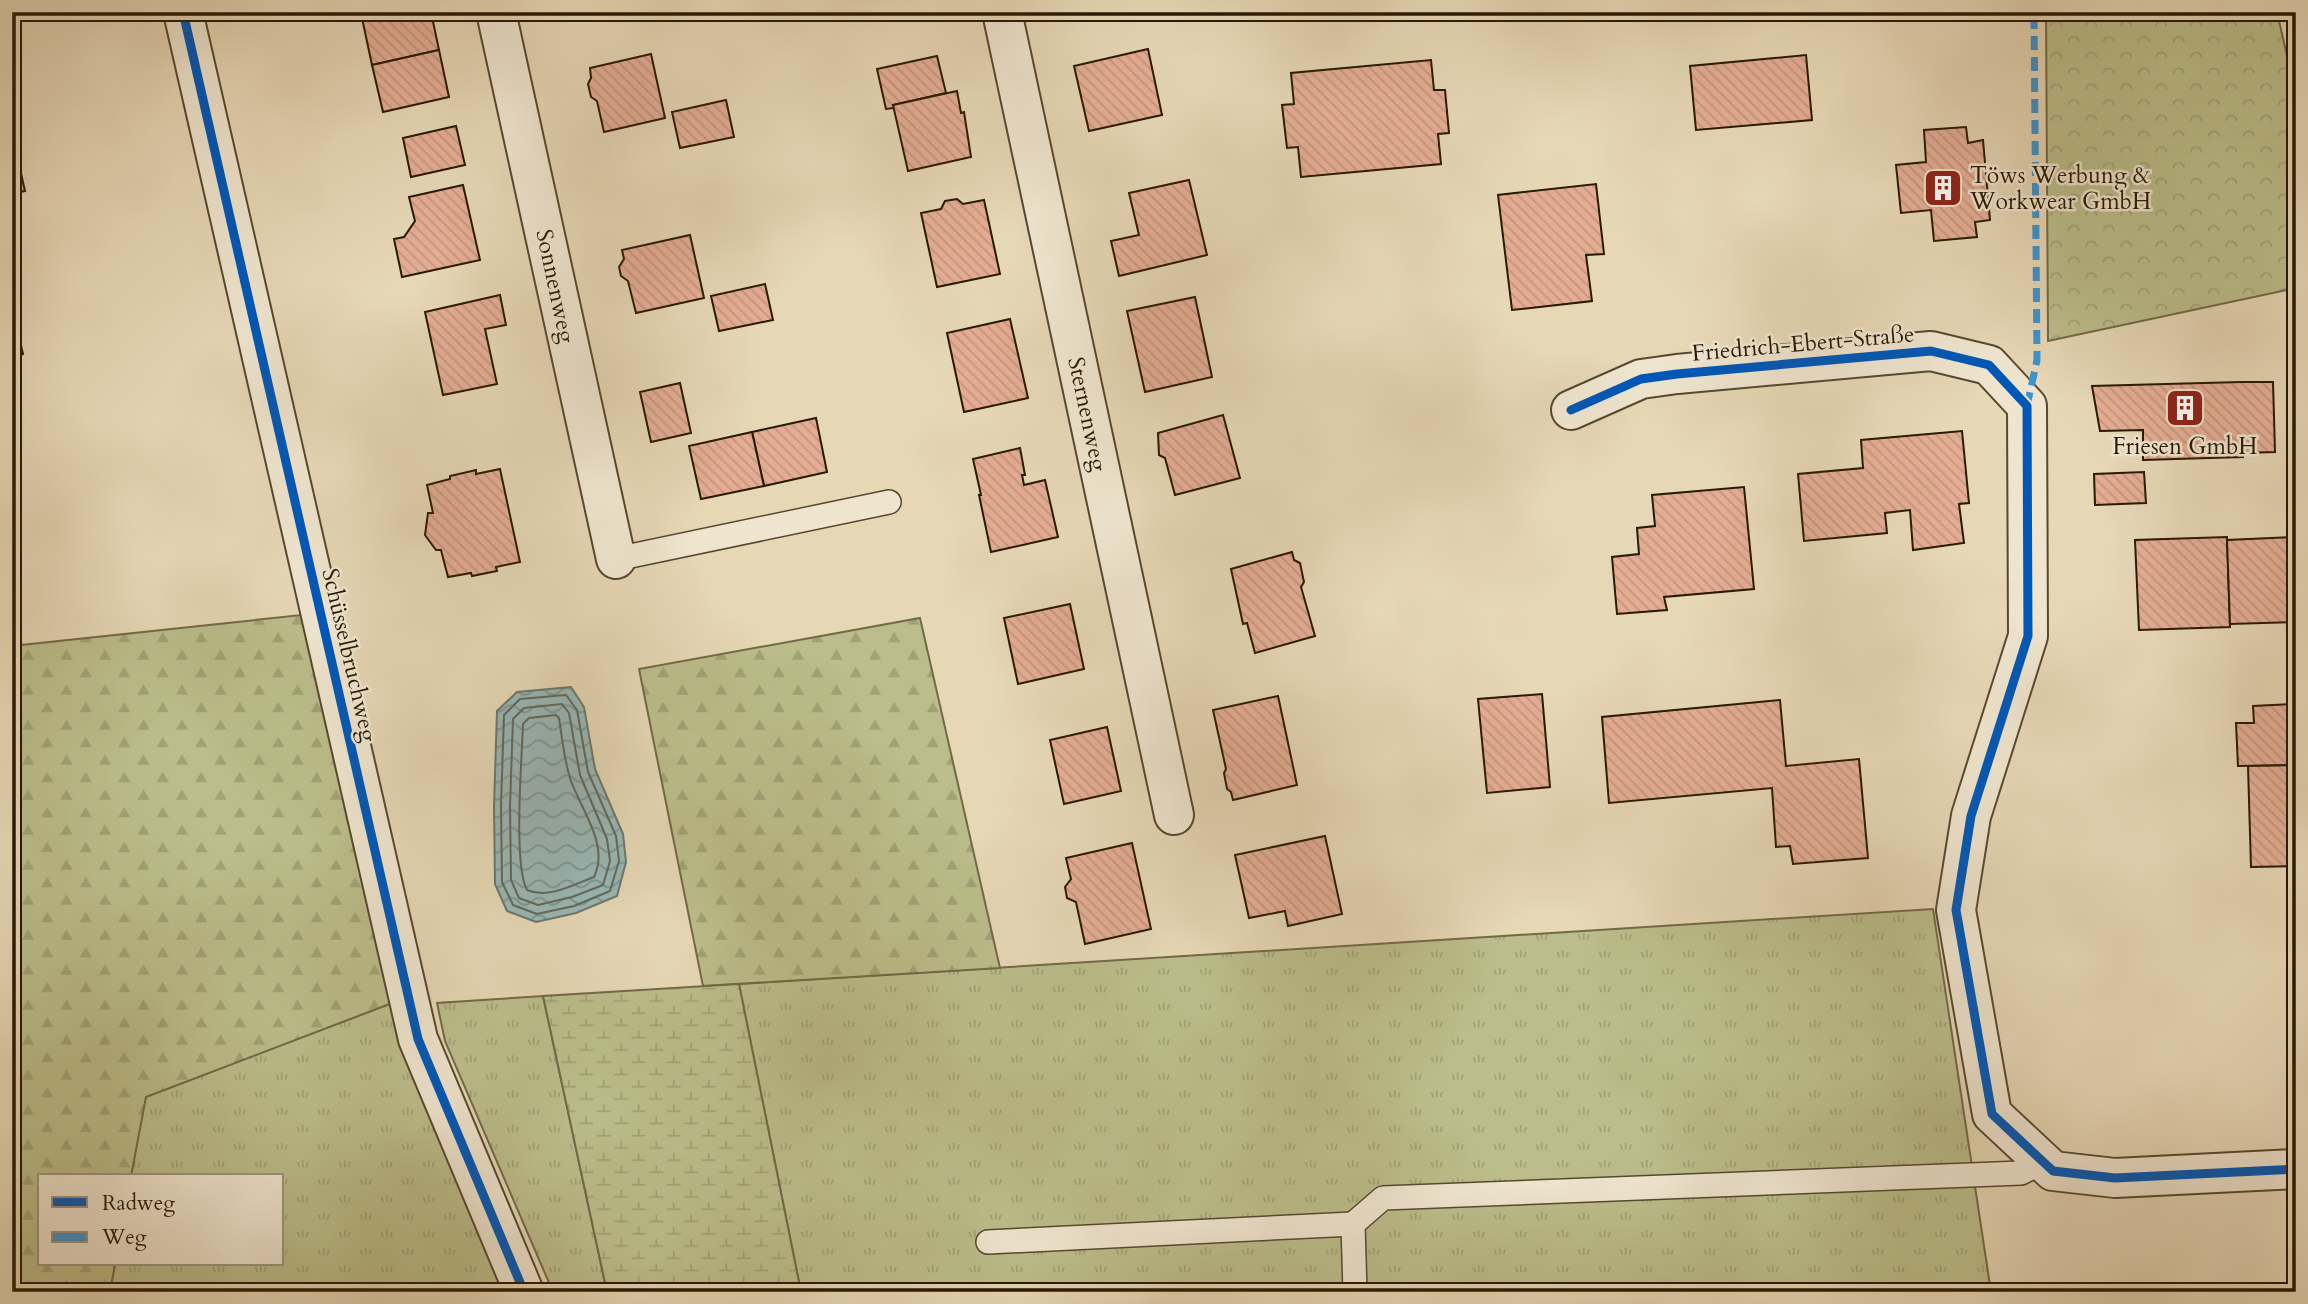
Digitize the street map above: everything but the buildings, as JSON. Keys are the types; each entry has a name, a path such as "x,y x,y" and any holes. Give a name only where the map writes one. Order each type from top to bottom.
{"street":[{"name":"Schüsselbruchweg","path":"183,12 418,1039 524,1292"},
{"name":"Sonnenweg","path":"496,12 616,559"},
{"name":"Sternenweg","path":"1002,12 1174,815"},
{"name":"Friedrich-Ebert-Straße","path":"1571,410 1642,379 1931,351 1989,365 2027,406 2028,636 1972,816 1956,910 1992,1114 2053,1171 2115,1178 2296,1169"}],"lane":[{"path":"616,559 889,502"},
{"path":"988,1241 1353,1224 1382,1198 2021,1173 2043,1162"},
{"path":"1353,1224 1355,1292"}],"green space":[{"path":"2046,12 2277,12 2296,95 2296,288 2048,341"},
{"path":"311,614 400,1000 146,1097 131,1174 38,1174 38,1266 115,1266 110,1292 12,1292 12,646"},
{"path":"920,618 1000,968 703,986 639,669"},
{"path":"1933,909 1991,1292 801,1292 739,984"},
{"path":"739,984 801,1292 607,1292 543,996"},
{"path":"543,996 607,1292 553,1292 445,1041 437,1003"},
{"path":"400,1000 505,1292 110,1292 115,1266 284,1266 284,1174 131,1174 145,1097"}],"water":[{"path":"571,687 584,707 595,769 623,834 626,862 617,896 576,913 536,922 507,911 495,884 497,711 517,692"}],"marked path":[{"path":"2027,406 2037,360 2034,12"}],"cycle path":[{"path":"183,12 418,1039 524,1292"},
{"path":"1571,410 1641,379 1677,374 1931,351 1989,365 2027,406 2028,636 1971,816 1956,910 1992,1114 2053,1171 2115,1178 2296,1169"}],"place":[{"name":"Töws Werbung & Workwear GmbH","path":"1943,188"},
{"name":"Friesen GmbH","path":"2185,408"}]}
